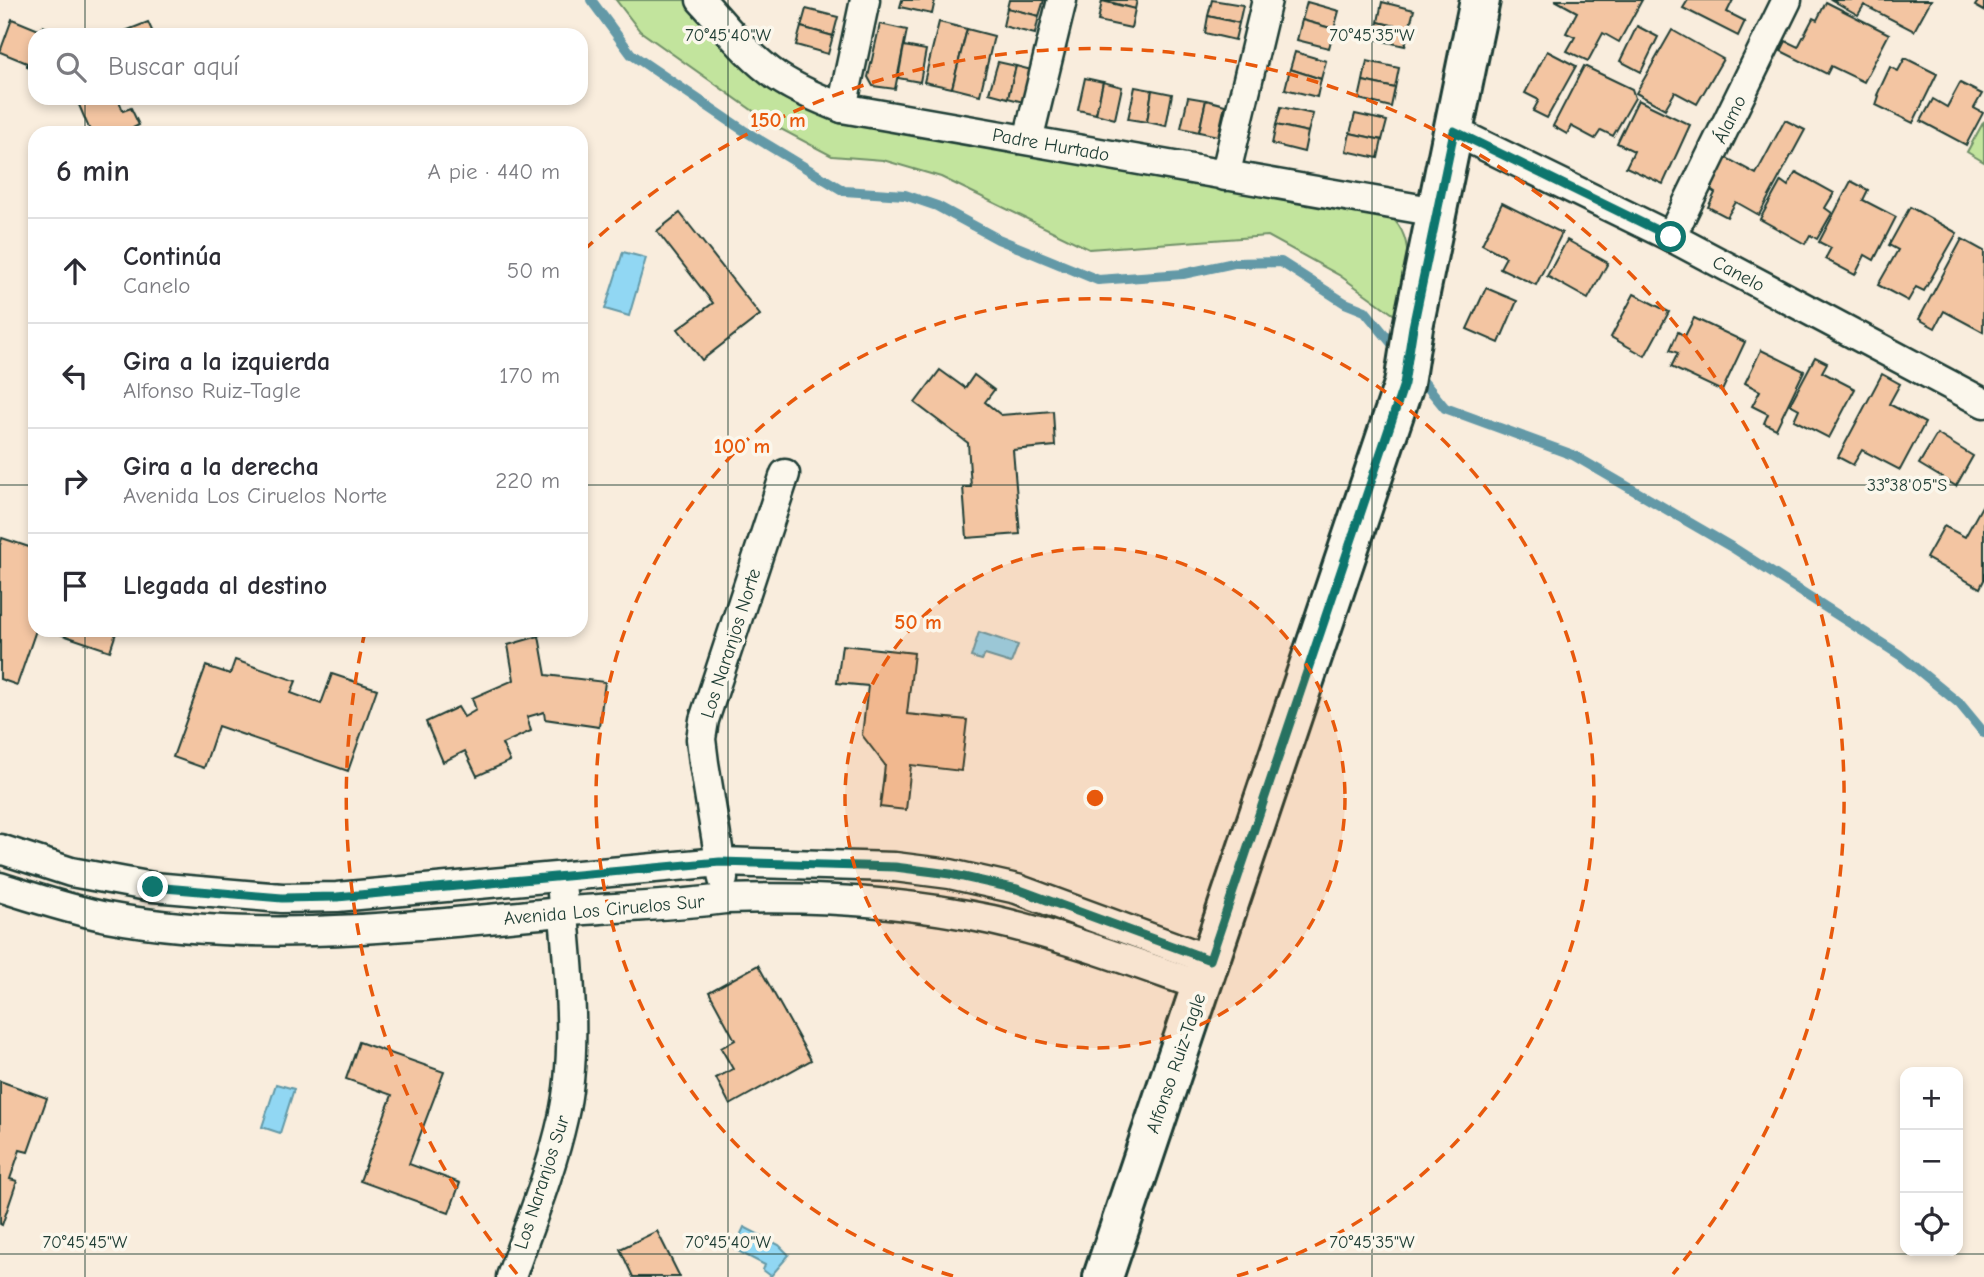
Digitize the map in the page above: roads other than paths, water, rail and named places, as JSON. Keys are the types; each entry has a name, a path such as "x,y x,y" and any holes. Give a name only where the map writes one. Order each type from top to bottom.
{"main road":[{"name":"Alfonso Ruiz-Tagle","path":"1103,1277 1404,384 1413,327 1480,0"}],"street":[{"name":"Padre Hurtado","path":"701,0 743,47 775,76 803,92 842,108 1437,212"},
{"path":"842,108 865,0"},
{"path":"1028,140 1062,0"},
{"path":"1225,176 1267,0"},
{"name":"Álamo","path":"1671,237 1787,0"},
{"name":"Canelo","path":"1454,131 1671,237 1984,403"},
{"name":"Los Naranjos Norte","path":"725,899 701,739 704,720 785,474"},
{"path":"0,849 71,872 126,882 200,892 282,898 337,897 720,862 895,867 985,880 1017,889 1205,973"},
{"name":"Los Naranjos Sur","path":"511,1277 554,1149 568,1088 571,1029 561,876"},
{"name":"Avenida Los Ciruelos Sur","path":"0,887 105,916 170,926 282,933 376,929 725,899 840,899 896,904 991,920 1205,973"}],"water":[{"path":"623,252 646,258 629,316 605,309"},
{"path":"979,632 1018,645 1011,663 985,655 982,660 971,657"},
{"path":"276,1084 294,1089 280,1133 262,1127"},
{"path":"744,1227 779,1245 789,1255 771,1276 763,1270 765,1265 734,1249"}],"waterway":[{"path":"591,0 631,54 743,130 844,191 905,195 937,206 998,239 1098,280 1183,274 1234,263 1281,262 1345,303 1365,311 1399,352"},
{"path":"1417,374 1445,408 1573,455 1735,549 1900,655 1960,704 1984,733"}]}
